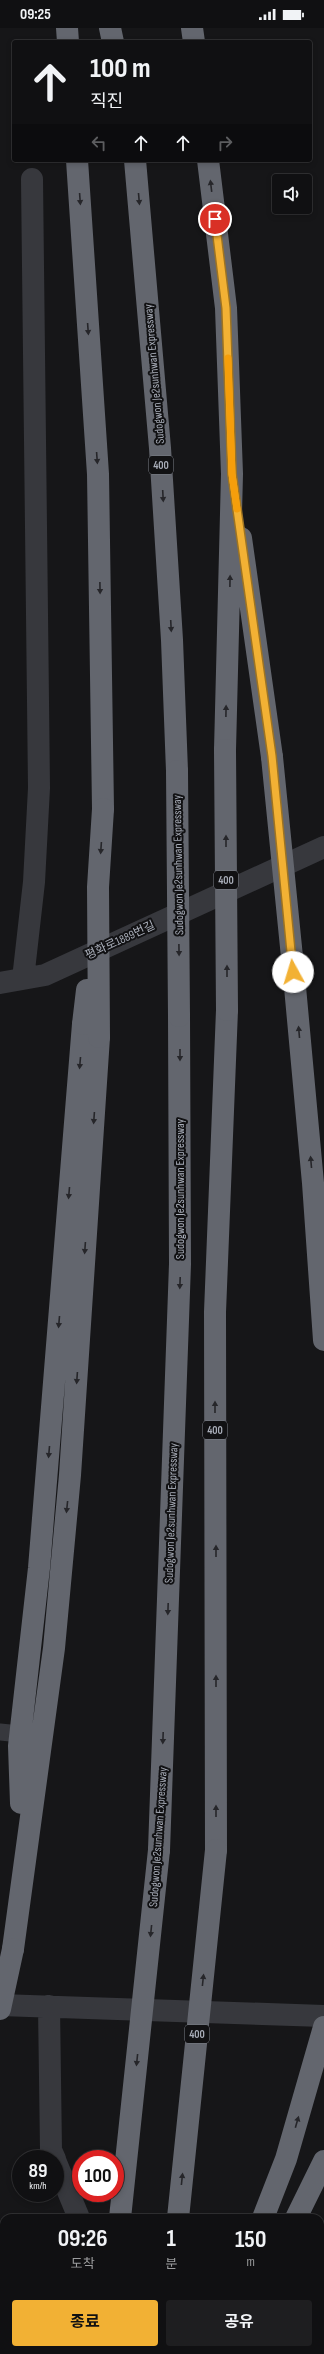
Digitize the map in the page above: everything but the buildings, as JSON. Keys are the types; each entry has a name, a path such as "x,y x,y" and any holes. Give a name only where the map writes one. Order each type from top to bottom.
{"highway":[{"path":"67,28 68,40"},
{"path":"110,28 113,40"},
{"path":"192,28 194,40"},
{"path":"0,2009 13,1949 23,1859 54,1648 70,1475 103,809 98,474 77,162"},
{"name":"Sudogwon Je2sunhwan Expressway","path":"120,2214 159,1850 180,1264 180,1016 177,771 171,632 160,448 135,162"},
{"name":"400","path":"178,2214 216,1850 215,1312 227,1010 226,750 232,474 226,308 208,162"},
{"path":"232,474 272,756 313,1183 324,1340"},
{"path":"23,1859 19,1746 10,1733 39,1568 91,1031"},
{"path":"313,1183 324,1220"},
{"path":"265,2214 286,2159 324,2027"},
{"path":"298,2214 324,2161"}],"street":[{"path":"23,979 34,882 39,788 32,179"},
{"name":"평화로1889번길","path":"0,983 45,975 324,847"},
{"path":"0,2005 324,2016"},
{"path":"49,2006 51,2150"},
{"path":"64,2182 77,2214"}],"slow traffic":[{"path":"228,358 232,474 237,509"}],"route":[{"path":"215,219 226,308 232,474 272,756 293,972"}]}
